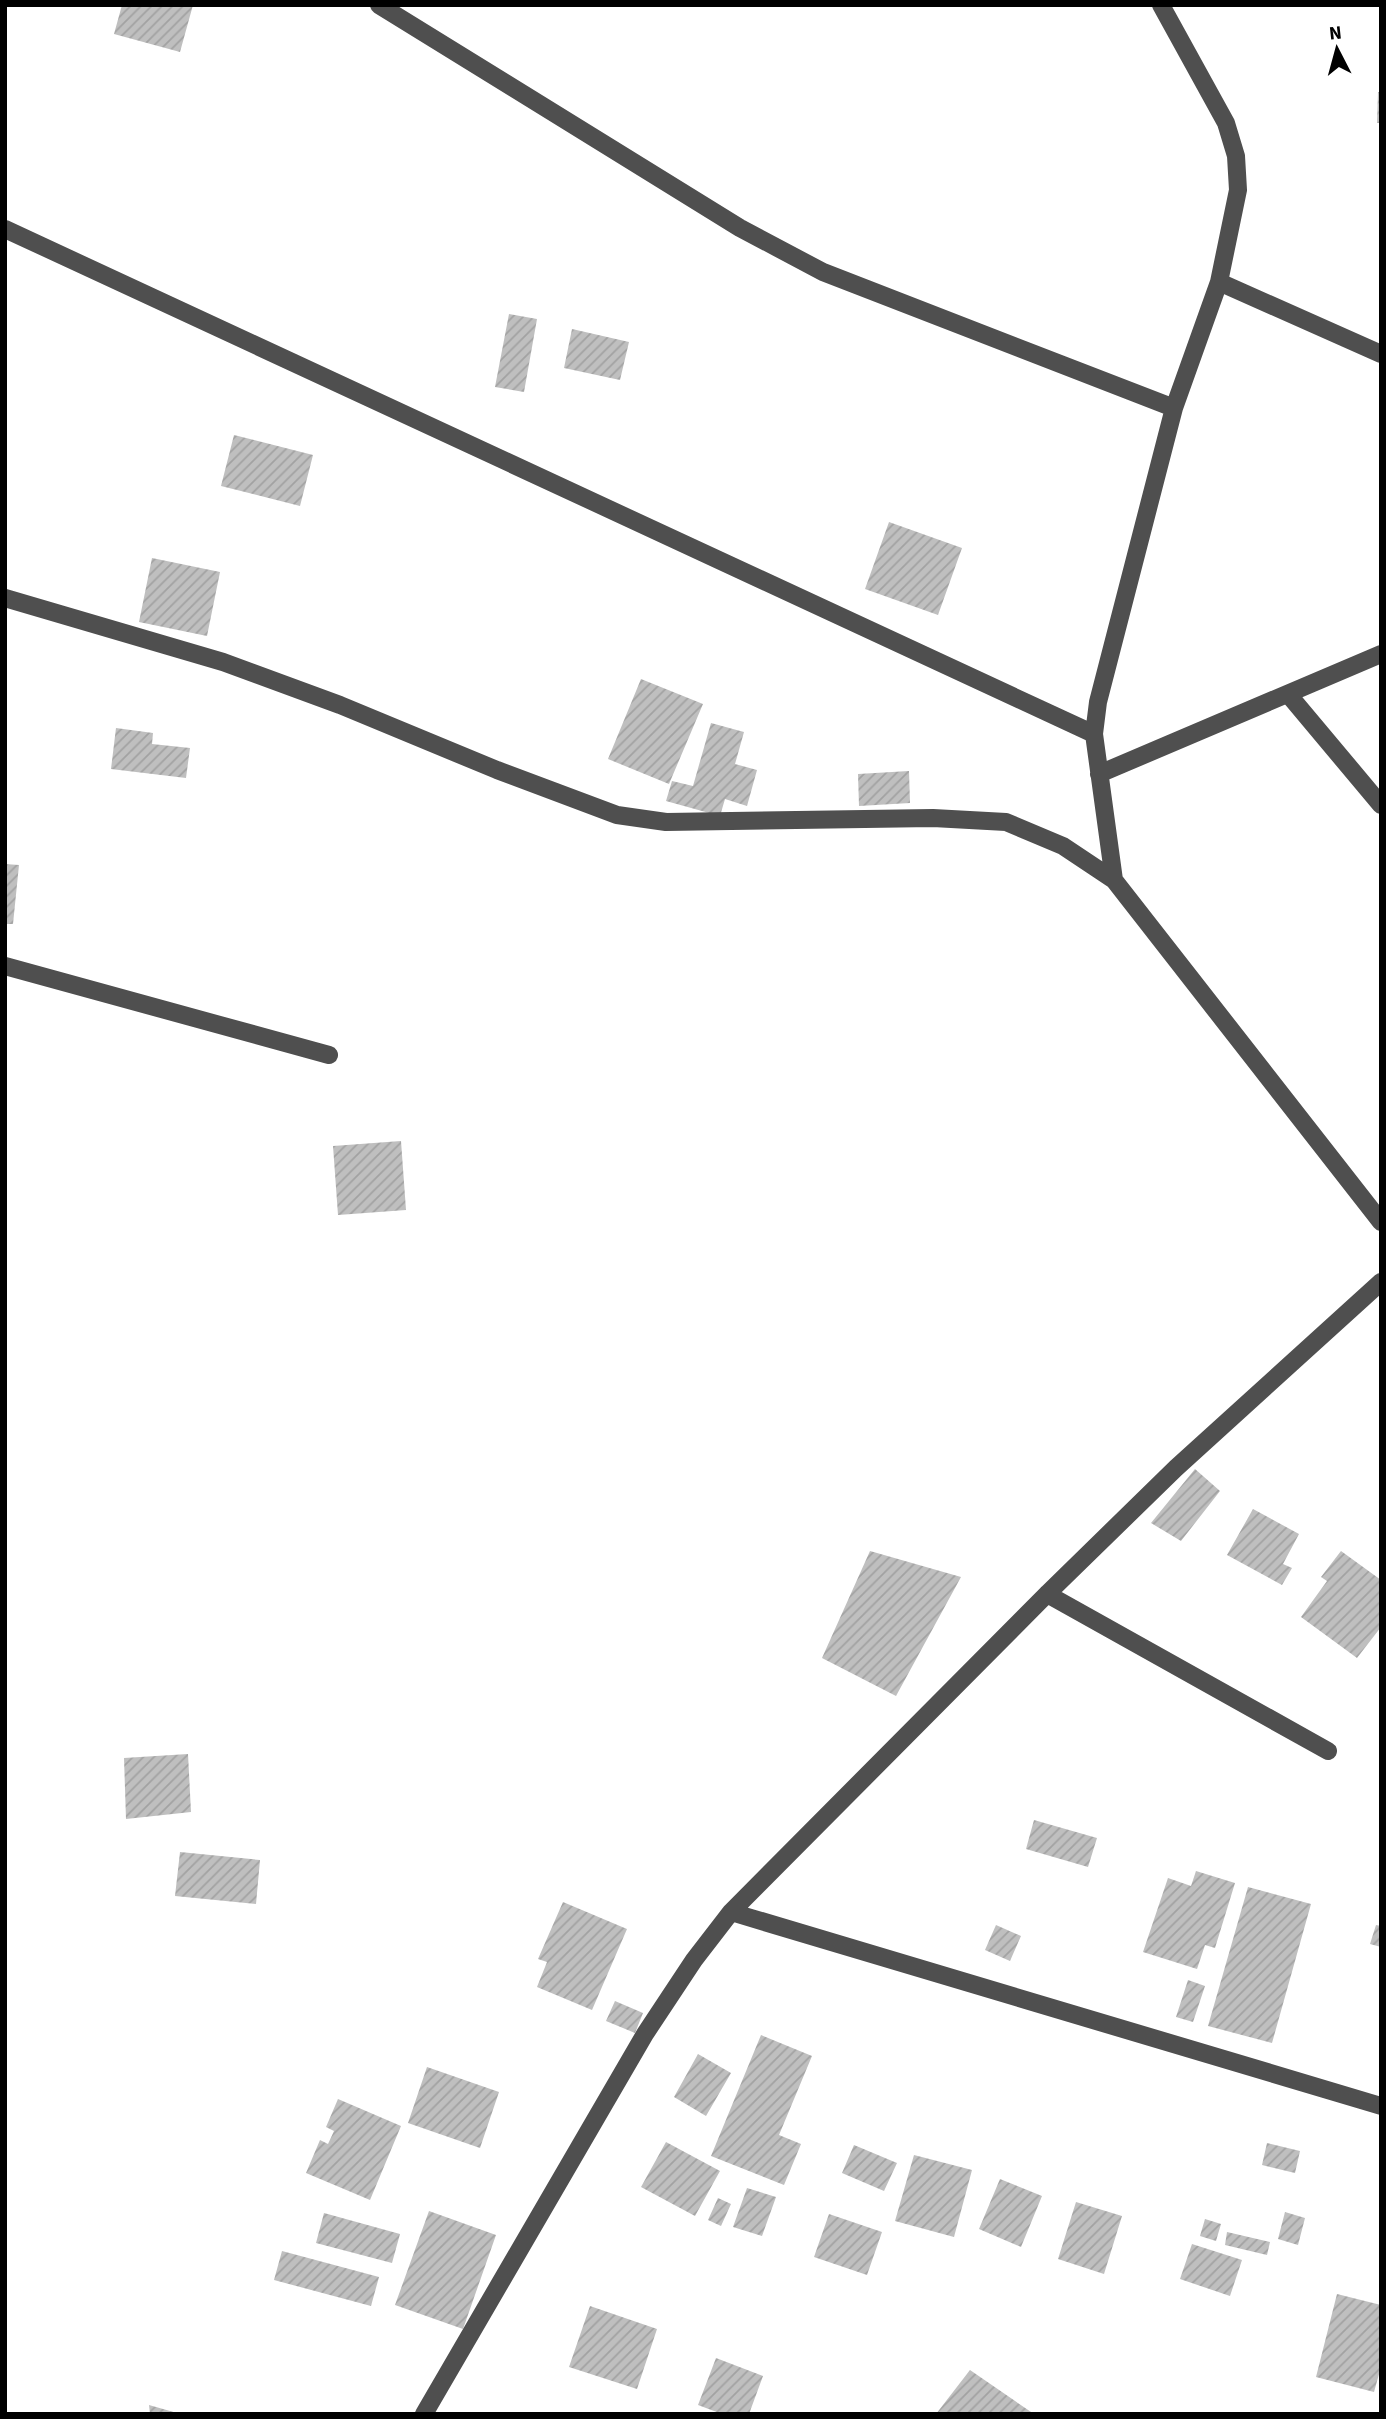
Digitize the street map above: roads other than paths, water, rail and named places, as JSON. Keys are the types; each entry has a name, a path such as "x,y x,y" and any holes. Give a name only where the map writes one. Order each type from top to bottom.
{"street":[{"path":"379,5 740,228 823,272 1174,408"},
{"path":"1114,880 1094,734 1098,702 1174,408 1219,282 1238,190 1236,156 1226,123 1161,5"},
{"path":"5,229 1094,734"},
{"path":"1219,282 1381,354"},
{"path":"5,598 223,662 340,705 497,770 617,815 666,822 933,818 1006,822 1063,846 1114,880 1381,1222"},
{"path":"1098,774 1381,654"},
{"path":"1288,694 1381,805"},
{"path":"5,965 329,1055"},
{"path":"429,2412 645,2034 694,1960 731,1912 1176,1468 1381,1282"},
{"path":"1047,1594 1328,1751"},
{"path":"731,1912 1381,2106"}]}
